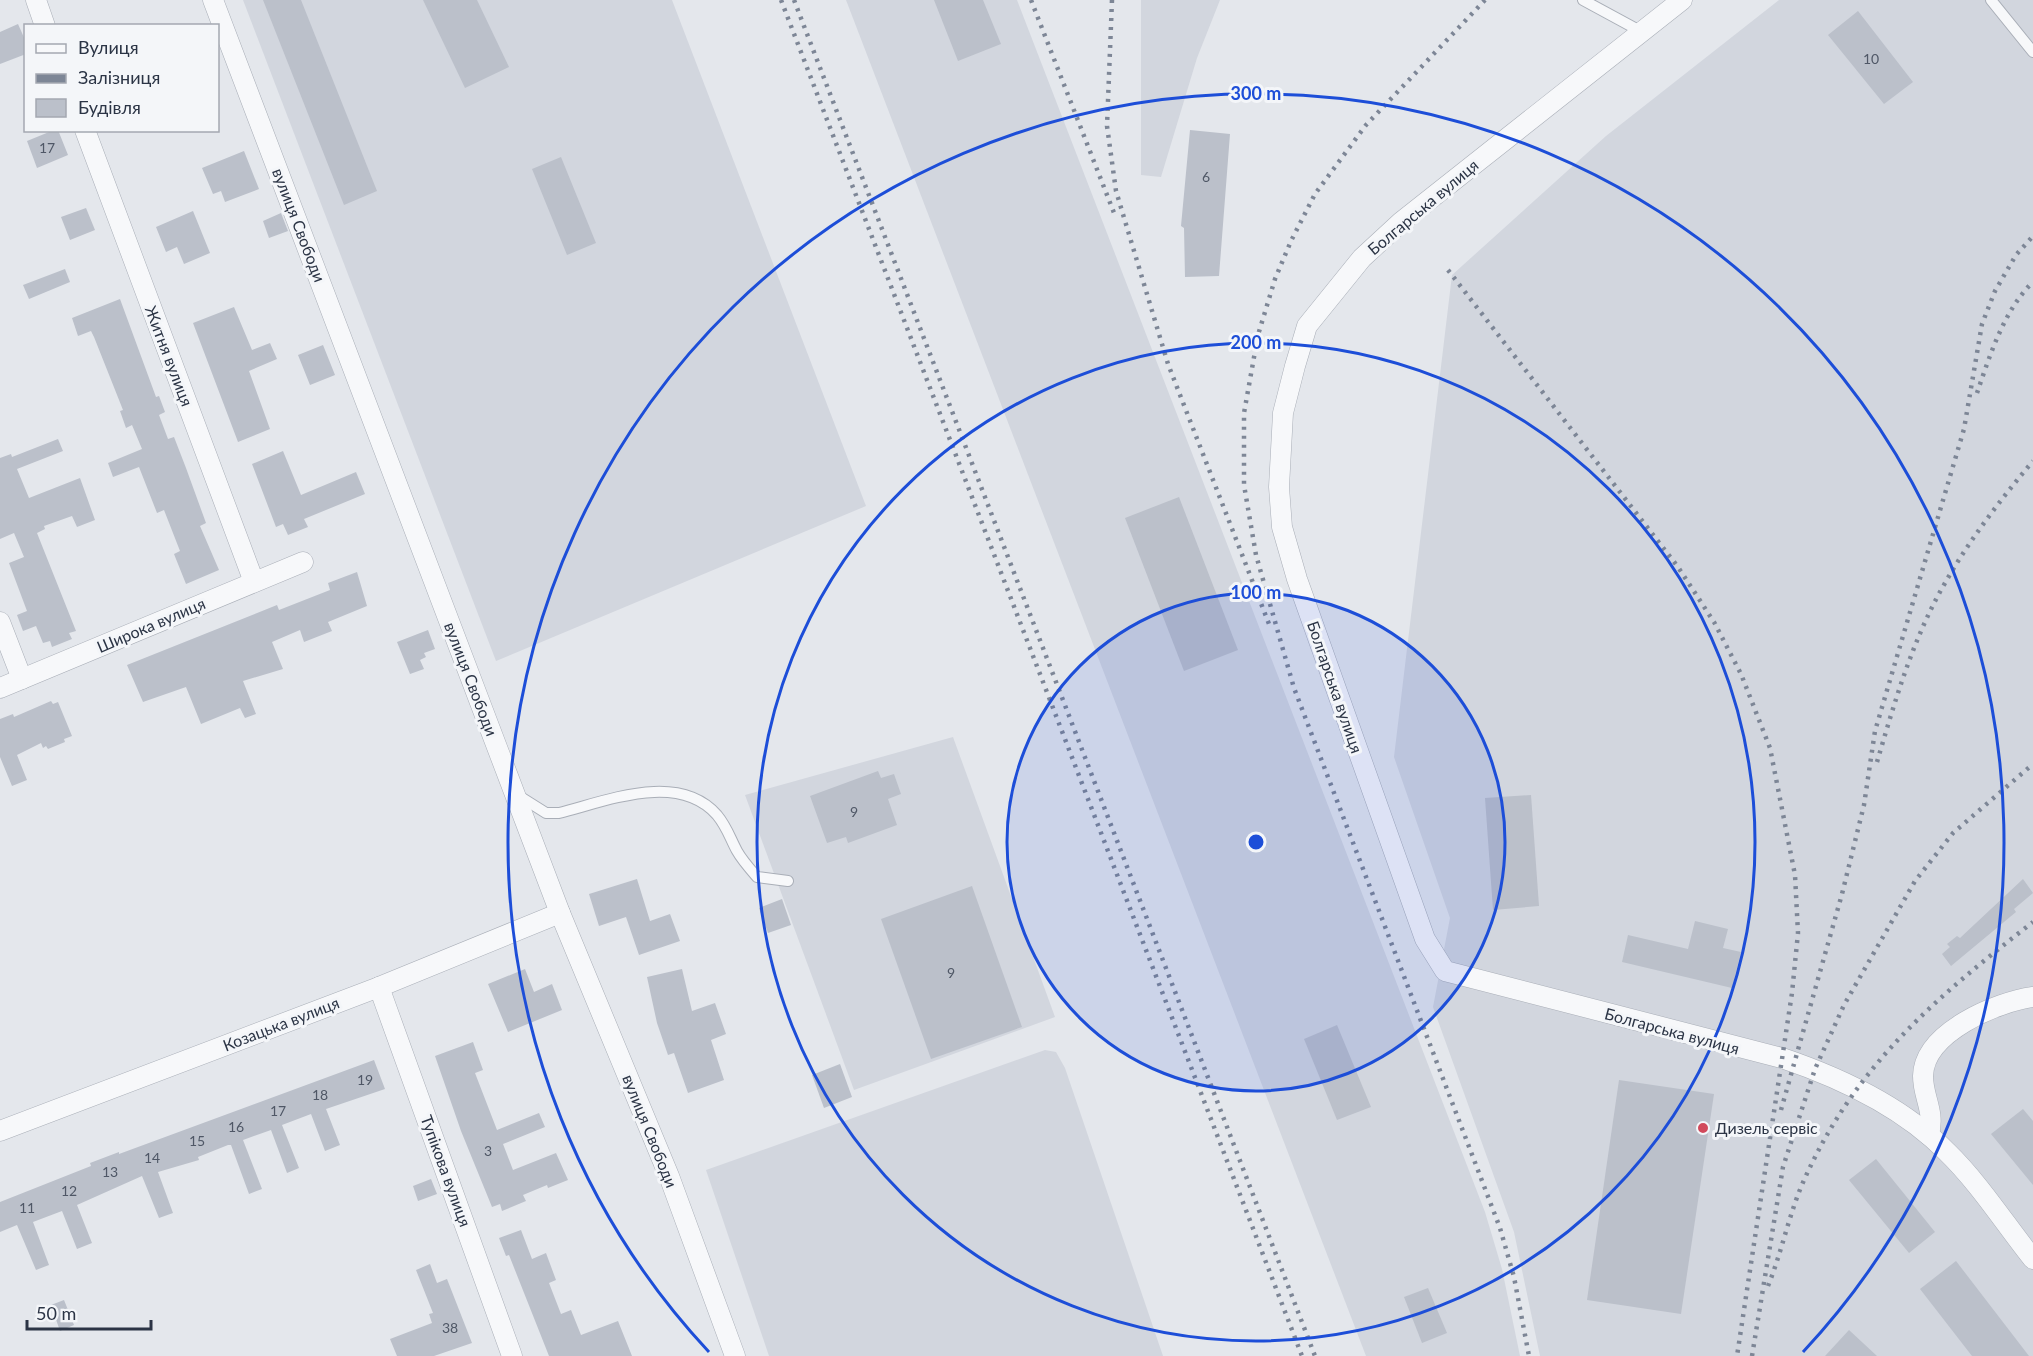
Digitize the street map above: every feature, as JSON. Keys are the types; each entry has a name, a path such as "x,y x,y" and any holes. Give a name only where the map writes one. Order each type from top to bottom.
{"street":[{"path":"36,0 44,24"},
{"name":"вулиця Свободи","path":"213,0 560,913 669,1176 735,1356"},
{"name":"Болгарська вулиця","path":"1682,0 1401,222 1362,258 1307,326 1283,413 1279,487 1282,527 1297,579 1425,939 1445,971 1782,1058 1815,1069 1897,1112 1929,1135 1949,1154 2033,1259"},
{"name":"Житня вулиця","path":"86,132 254,582"},
{"name":"Широка вулиця","path":"0,688 303,562"},
{"path":"0,622 22,679"},
{"name":"Козацька вулиця","path":"0,1131 379,987 560,913"},
{"name":"Тупікова вулиця","path":"379,987 512,1356"},
{"path":"1929,1135 1933,1119 1923,1075 1930,1055 1944,1037 1962,1023 2014,1000 2033,997"}],"lane":[{"path":"1583,0 1642,32"},
{"path":"1991,0 2033,52"},
{"path":"514,792 532,807 546,813 646,793 665,791 685,795 702,801 716,813 728,830 737,852 757,877 788,881"}],"shaded area":[{"path":"243,0 672,0 866,506 496,661"},
{"path":"846,0 1017,0 1485,1212 1502,1269 1520,1356 1366,1356"},
{"path":"1141,0 1220,0 1197,58 1161,177 1141,175"},
{"path":"1779,0 2033,0 2033,1356 1540,1356 1514,1232 1433,1007 1450,918 1394,757 1452,275 1606,136"},
{"path":"953,737 1055,1017 854,1090 745,795"},
{"path":"1045,1050 1056,1052 1065,1068 1163,1356 769,1356 706,1170"}],"building":[{"path":"263,0 301,0 377,191 344,205"},
{"path":"423,0 477,0 509,67 465,88"},
{"path":"934,0 983,0 1001,44 958,61"},
{"path":"1858,11 1913,82 1884,104 1828,35"},
{"path":"18,24 24,38 24,55 0,64 0,32"},
{"path":"1190,130 1230,134 1219,276 1185,277 1184,228 1181,226"},
{"path":"49,132 59,132 68,155 37,168 27,141"},
{"path":"244,151 259,189 225,202 221,191 213,194 202,168"},
{"path":"561,157 596,243 567,255 532,169"},
{"path":"86,208 95,230 70,240 61,217"},
{"path":"193,211 210,253 184,264 177,247 166,252 156,227"},
{"path":"281,213 288,231 269,238 263,221"},
{"path":"65,269 70,282 29,299 23,285"},
{"path":"120,299 156,397 159,396 165,412 159,415 168,439 174,437 186,468 206,523 200,526 219,570 186,584 174,554 180,551 164,510 157,513 139,467 113,477 108,463 142,449 132,425 126,428 120,411 123,410 91,331 78,336 72,318"},
{"path":"234,307 252,350 270,343 277,359 249,371 270,429 238,442 193,323"},
{"path":"323,345 335,375 310,385 298,355"},
{"path":"58,439 63,451 17,469 29,498 80,478 95,520 77,527 72,516 44,526 45,529 37,533 76,631 69,633 72,639 52,647 50,641 43,643 36,626 23,631 17,615 27,611 9,563 24,557 14,533 0,539 0,458 11,454 12,457"},
{"path":"283,451 301,495 356,472 365,494 304,519 308,527 288,535 283,524 276,527 252,464"},
{"path":"1179,497 1238,650 1184,671 1125,518"},
{"path":"357,572 367,606 328,622 332,631 304,642 300,630 272,642 283,669 243,681 256,714 245,718 240,708 201,724 186,687 143,702 127,665 277,605 279,610 330,590 328,583"},
{"path":"428,630 435,649 424,653 426,657 420,660 424,669 410,674 397,642"},
{"path":"51,701 53,704 58,702 72,736 64,739 65,742 48,749 46,746 43,748 41,743 17,755 27,780 12,786 0,757 0,719 13,714 14,717"},
{"path":"878,771 881,778 894,774 901,794 888,799 897,825 848,843 846,837 827,843 810,796"},
{"path":"1531,795 1539,906 1493,910 1485,798"},
{"path":"637,879 650,921 670,914 680,941 639,955 626,917 599,926 589,894"},
{"path":"2023,879 2033,893 2014,909 2016,912 1951,966 1942,954 1950,947 1947,944 1957,936 1960,938"},
{"path":"972,886 1022,1027 931,1059 881,919"},
{"path":"782,899 791,925 768,933 759,908"},
{"path":"1695,921 1728,929 1723,948 1741,952 1732,988 1622,962 1628,935 1688,949"},
{"path":"525,969 534,992 552,984 562,1010 508,1032 488,984"},
{"path":"682,969 692,1011 715,1003 726,1034 711,1040 724,1080 688,1093 674,1053 668,1055 657,1023 647,977"},
{"path":"1337,1025 1371,1107 1337,1120 1304,1039"},
{"path":"473,1042 483,1070 475,1073 497,1130 539,1113 545,1127 503,1144 513,1170 556,1153 568,1180 548,1188 547,1185 523,1195 526,1201 502,1211 500,1204 492,1207 461,1131 435,1056"},
{"path":"374,1060 385,1089 326,1109 340,1145 325,1151 311,1114 282,1125 299,1168 287,1173 271,1130 243,1140 262,1189 249,1194 231,1145 228,1145 198,1157 199,1160 158,1172 173,1213 159,1218 142,1176 77,1205 92,1243 77,1249 62,1211 33,1222 49,1265 36,1270 17,1225 0,1232 0,1202 91,1166 90,1163"},
{"path":"840,1064 852,1097 824,1108 812,1075"},
{"path":"1619,1080 1714,1094 1681,1314 1587,1300"},
{"path":"2023,1109 2033,1121 2033,1185 1991,1134"},
{"path":"1876,1159 1935,1232 1909,1253 1849,1180"},
{"path":"431,1179 437,1194 418,1201 413,1186"},
{"path":"521,1230 532,1259 546,1253 556,1280 549,1283 561,1314 571,1310 581,1335 618,1321 632,1356 549,1356 509,1255 506,1256 499,1238"},
{"path":"1956,1261 2029,1356 1972,1356 1920,1289"},
{"path":"430,1264 437,1283 447,1279 472,1343 434,1356 397,1356 390,1339 432,1323 429,1314 433,1313 416,1270"},
{"path":"1428,1288 1447,1333 1422,1343 1404,1297"},
{"path":"64,1300 74,1325 60,1331 51,1305"},
{"path":"1849,1330 1877,1356 1825,1356"}],"railway":[{"path":"781,0 1302,1356"},
{"path":"794,0 1315,1356"},
{"path":"1031,0 1116,218"},
{"path":"1112,0 1107,126 1116,191 1168,364 1269,624"},
{"path":"1485,0 1366,125 1315,194 1291,241 1275,279 1258,335 1244,413 1244,485 1256,555 1294,688 1500,1228 1514,1277 1529,1356"},
{"path":"1781,1110 1842,894 1864,805 1875,731 1964,429 1982,324 1995,291 2016,255 2033,236"},
{"path":"1448,270 1678,567 1714,622 1741,674 1770,748 1795,875 1798,933 1792,993 1737,1356"},
{"path":"1977,393 2006,319 2033,282"},
{"path":"1877,762 1906,670 1934,604 1975,535 2033,461"},
{"path":"1752,1356 1783,1167 1815,1069 1844,1005 1915,881 1953,833 2033,764"},
{"path":"1768,1286 1801,1187 1845,1106 1871,1071 1930,1008 2033,922"}],"place":[{"name":"Дизель сервіс","path":"1703,1128"}]}
